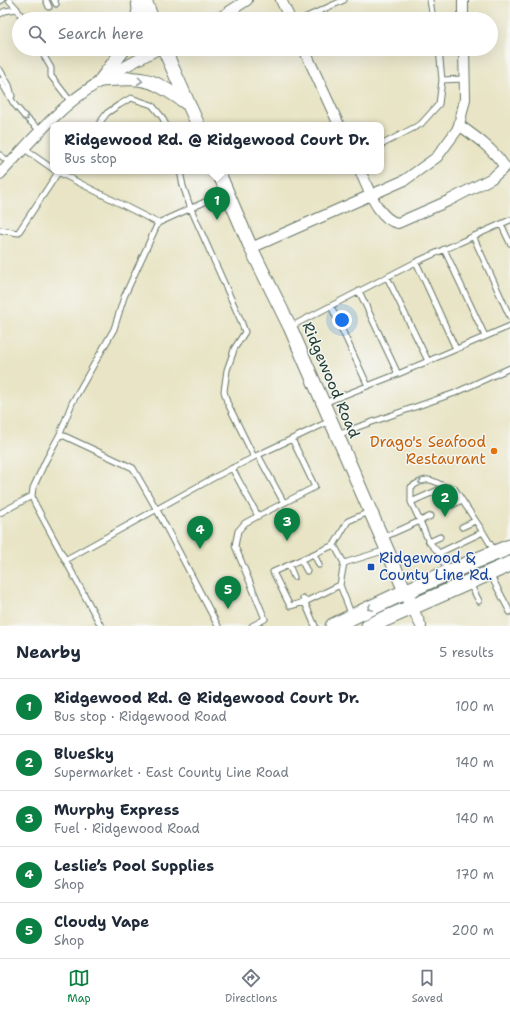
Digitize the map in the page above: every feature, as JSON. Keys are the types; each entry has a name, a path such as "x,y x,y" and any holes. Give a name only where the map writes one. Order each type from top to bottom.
{"main road":[{"path":"333,626 383,602 495,553 510,548"},
{"path":"369,626 510,564"}],"street":[{"path":"138,0 139,12"},
{"path":"145,0 149,12"},
{"path":"229,12 247,0"},
{"path":"282,0 287,12"},
{"path":"463,0 463,12"},
{"path":"101,80 119,56"},
{"path":"0,174 40,130 71,102 101,80 145,56"},
{"path":"167,56 197,122"},
{"path":"307,56 338,122"},
{"path":"251,248 405,180 437,156 457,130 459,124 465,99 464,56"},
{"path":"101,80 142,80 155,84 188,104"},
{"path":"361,174 380,211 387,219 394,223 398,223 448,201 492,178 505,167 480,140 459,124"},
{"name":"Ridgewood Road","path":"219,174 251,248 290,327 324,403 421,626"}],"lane":[{"path":"9,0 19,12"},
{"path":"46,0 49,7"},
{"path":"317,12 344,0"},
{"path":"430,0 432,12"},
{"path":"0,14 5,11 17,9"},
{"path":"44,56 51,68 51,76 71,102"},
{"path":"384,143 421,124 439,104 442,80 440,56"},
{"path":"0,70 9,85 14,104"},
{"path":"442,80 464,79"},
{"path":"0,80 14,104 25,117 40,130"},
{"path":"100,122 107,114 131,98 152,105 164,122"},
{"path":"23,148 50,167"},
{"path":"0,155 10,163"},
{"path":"0,230 18,233 54,174"},
{"path":"62,174 158,224"},
{"path":"181,174 183,186 192,209 245,332 234,349 227,370 224,391 227,402 256,456 284,503"},
{"path":"101,626 34,502 32,496 33,488 60,434 72,403 114,328 124,296 158,224 192,209 226,189"},
{"path":"290,327 416,262 510,220"},
{"path":"501,224 510,243"},
{"path":"473,236 510,317"},
{"path":"444,249 485,336"},
{"path":"416,262 456,349"},
{"path":"387,277 428,361"},
{"path":"360,291 398,374"},
{"path":"331,306 368,386"},
{"path":"324,403 398,374 510,326"},
{"path":"337,435 455,393 510,368"},
{"path":"65,560 232,468 331,421"},
{"path":"60,434 133,468 157,510 218,626"},
{"path":"252,626 265,619 235,546 238,531 245,523 315,487 292,439"},
{"path":"232,468 258,516"},
{"path":"449,573 439,553 429,542 411,502 411,487 417,483 430,479 445,487 454,488 495,553"},
{"path":"411,502 445,487"},
{"path":"0,513 32,496"},
{"path":"452,505 462,500"},
{"path":"340,585 329,588 290,606 273,572 334,545 348,521 370,511"},
{"path":"344,563 385,544 420,521 431,516"},
{"path":"462,527 475,521"},
{"path":"439,553 483,532"},
{"path":"429,542 440,537"},
{"path":"334,545 344,563 340,585 352,617"},
{"path":"314,554 319,565"},
{"path":"301,560 307,571"},
{"path":"289,565 294,578"},
{"path":"489,573 510,612"},
{"path":"469,582 479,601"},
{"path":"304,600 315,626"}],"place":[{"name":"Ridgewood Rd. @ Ridgewood Court Dr.","path":"217,220"},
{"name":"Drago's Seafood Restaurant","path":"494,451"},
{"name":"BlueSky","path":"445,517"},
{"name":"Murphy Express","path":"287,541"},
{"name":"Leslie’s Pool Supplies","path":"200,549"},
{"name":"Ridgewood & County Line Rd.","path":"371,567"},
{"name":"Cloudy Vape","path":"228,609"}]}
